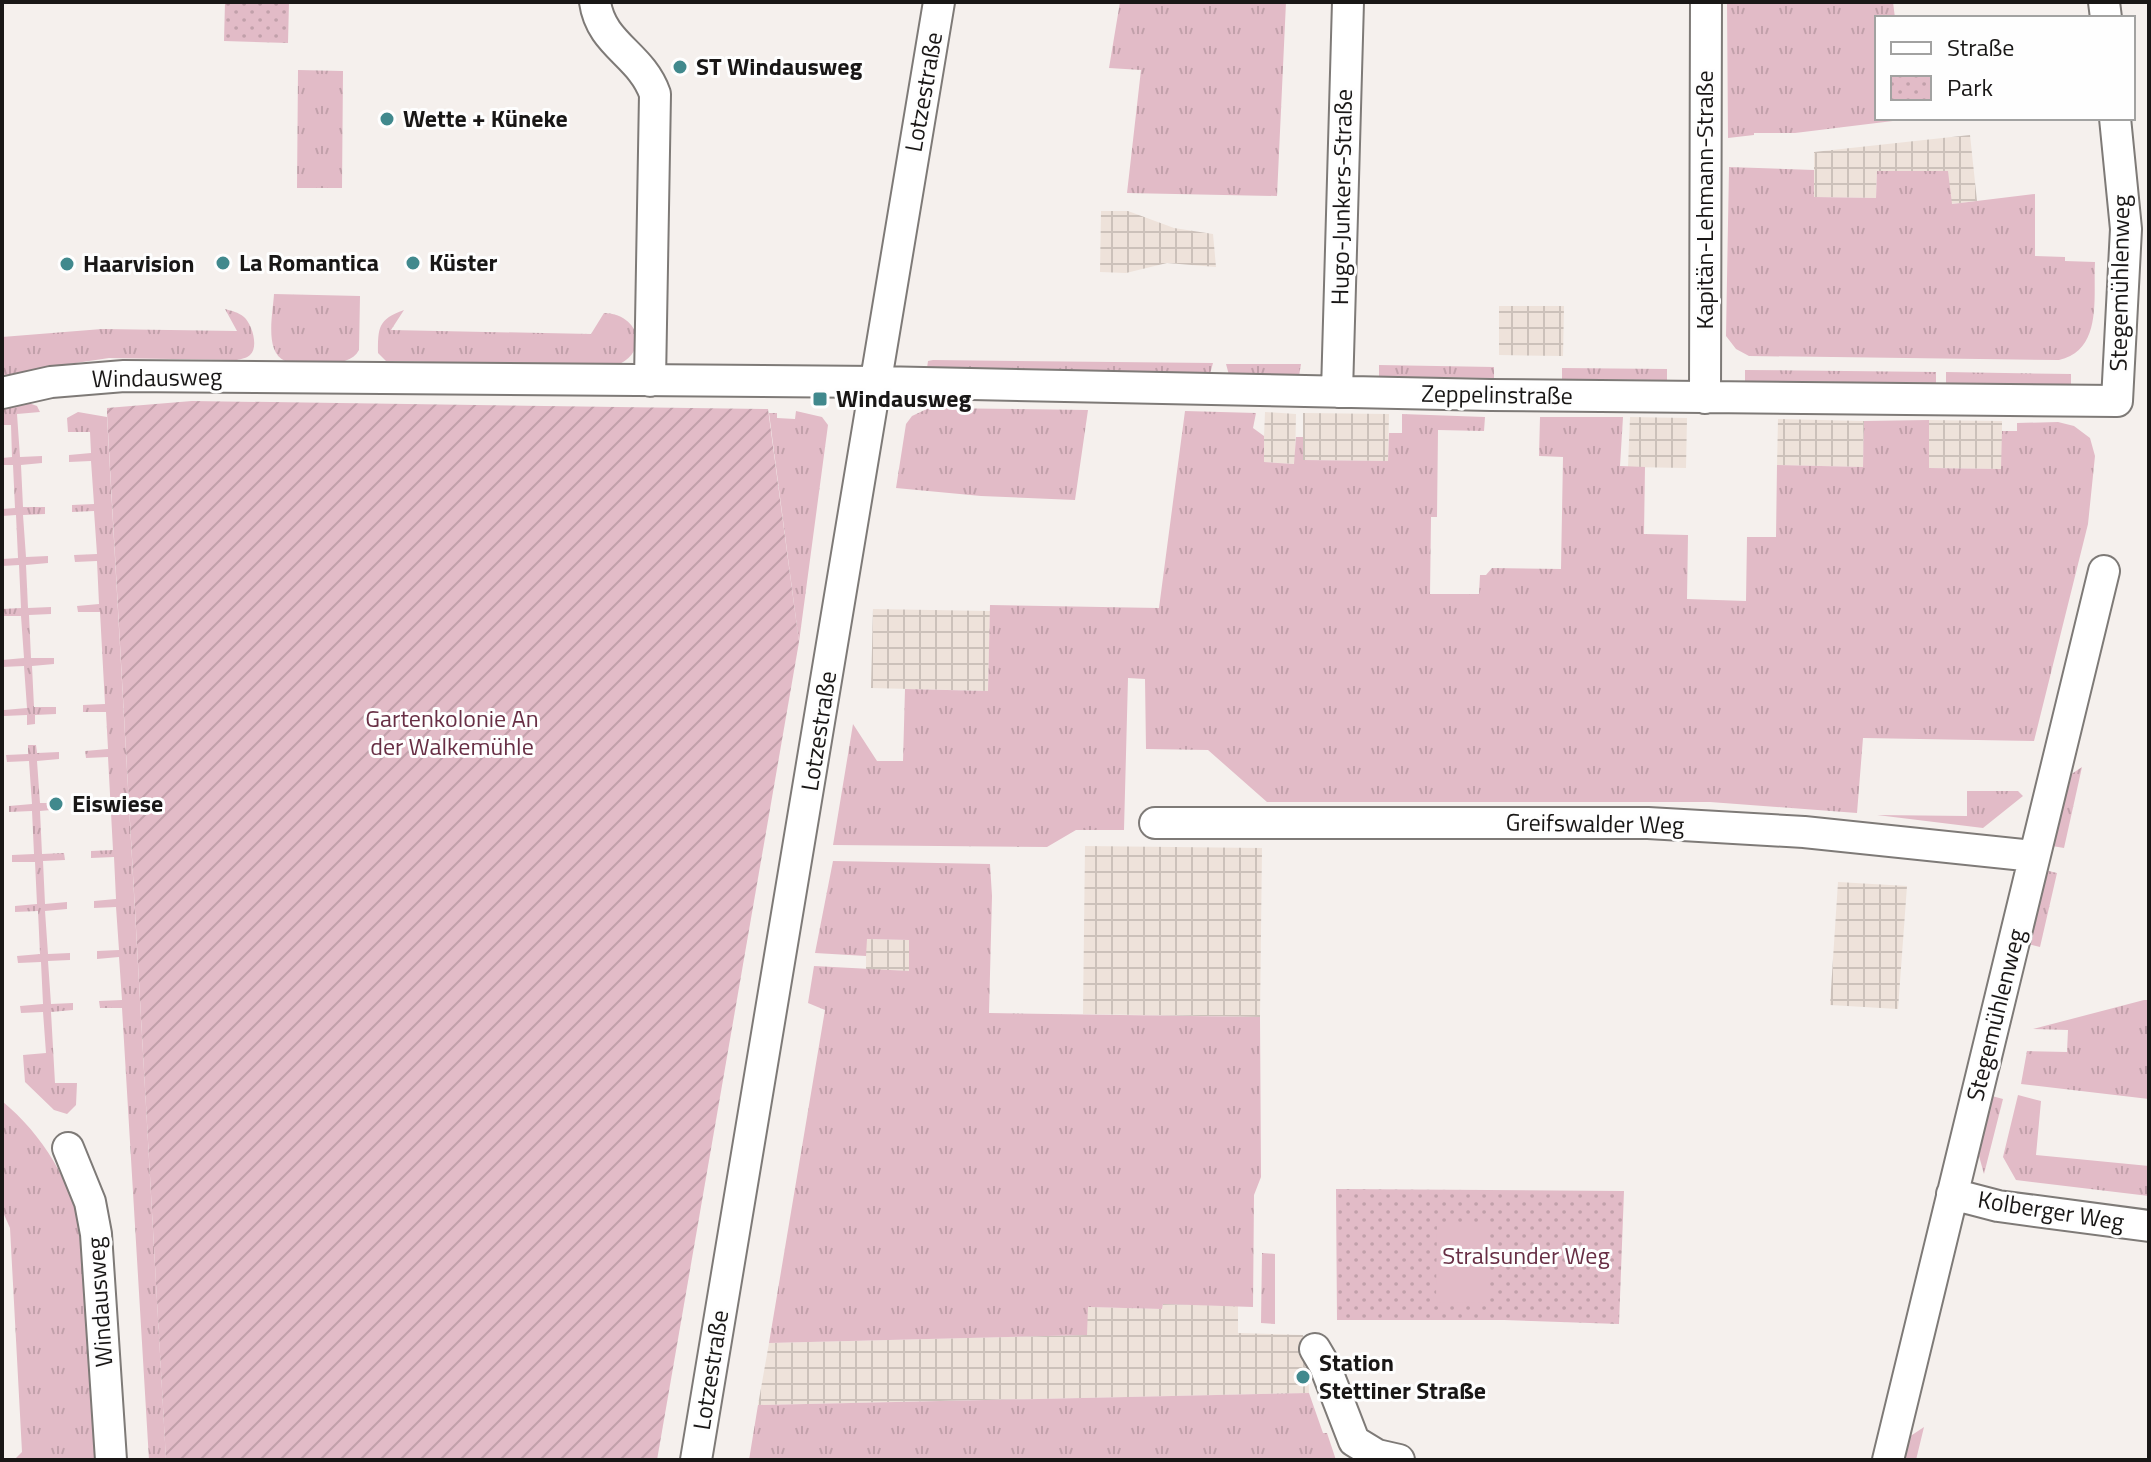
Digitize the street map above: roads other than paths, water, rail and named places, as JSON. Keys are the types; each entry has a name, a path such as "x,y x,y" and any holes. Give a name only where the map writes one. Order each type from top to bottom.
{"street":[{"path":"595,2 599,22 640,67 650,80 655,94 650,381"},
{"name":"Lotzestraße","path":"696,1460 939,2"},
{"name":"Hugo-Junkers-Straße","path":"1337,392 1348,2"},
{"name":"Kapitän-Lehmann-Straße","path":"1705,398 1706,2"},
{"name":"Stegemühlenweg","path":"2115,120 2137,228 2117,401"},
{"name":"Windausweg","path":"2,393 95,377 877,382"},
{"name":"Zeppelinstraße","path":"877,382 1705,398 2117,401"},
{"name":"Stegemühlenweg","path":"1888,1460 2104,571"},
{"name":"Greifswalder Weg","path":"1155,823 1648,823 1804,832 2034,856"},
{"name":"Windausweg","path":"68,1148 90,1202 96,1234 111,1460"},
{"name":"Kolberger Weg","path":"1952,1194 2026,1211 2149,1226"},
{"path":"1315,1349 1325,1366 1354,1441 1377,1455 1399,1460"}],"place":[{"name":"ST Windausweg","path":"680,67"},
{"name":"Wette + Küneke","path":"387,119"},
{"name":"La Romantica","path":"223,263"},
{"name":"Küster","path":"413,263"},
{"name":"Haarvision","path":"67,264"},
{"name":"Windausweg","path":"820,399"},
{"name":"Eiswiese","path":"56,804"},
{"name":"Station Stettiner Straße","path":"1303,1377"}],"park label":[{"name":"Gartenkolonie An der Walkemühle","path":"452,733"},
{"name":"Stralsunder Weg","path":"1526,1256"}]}
